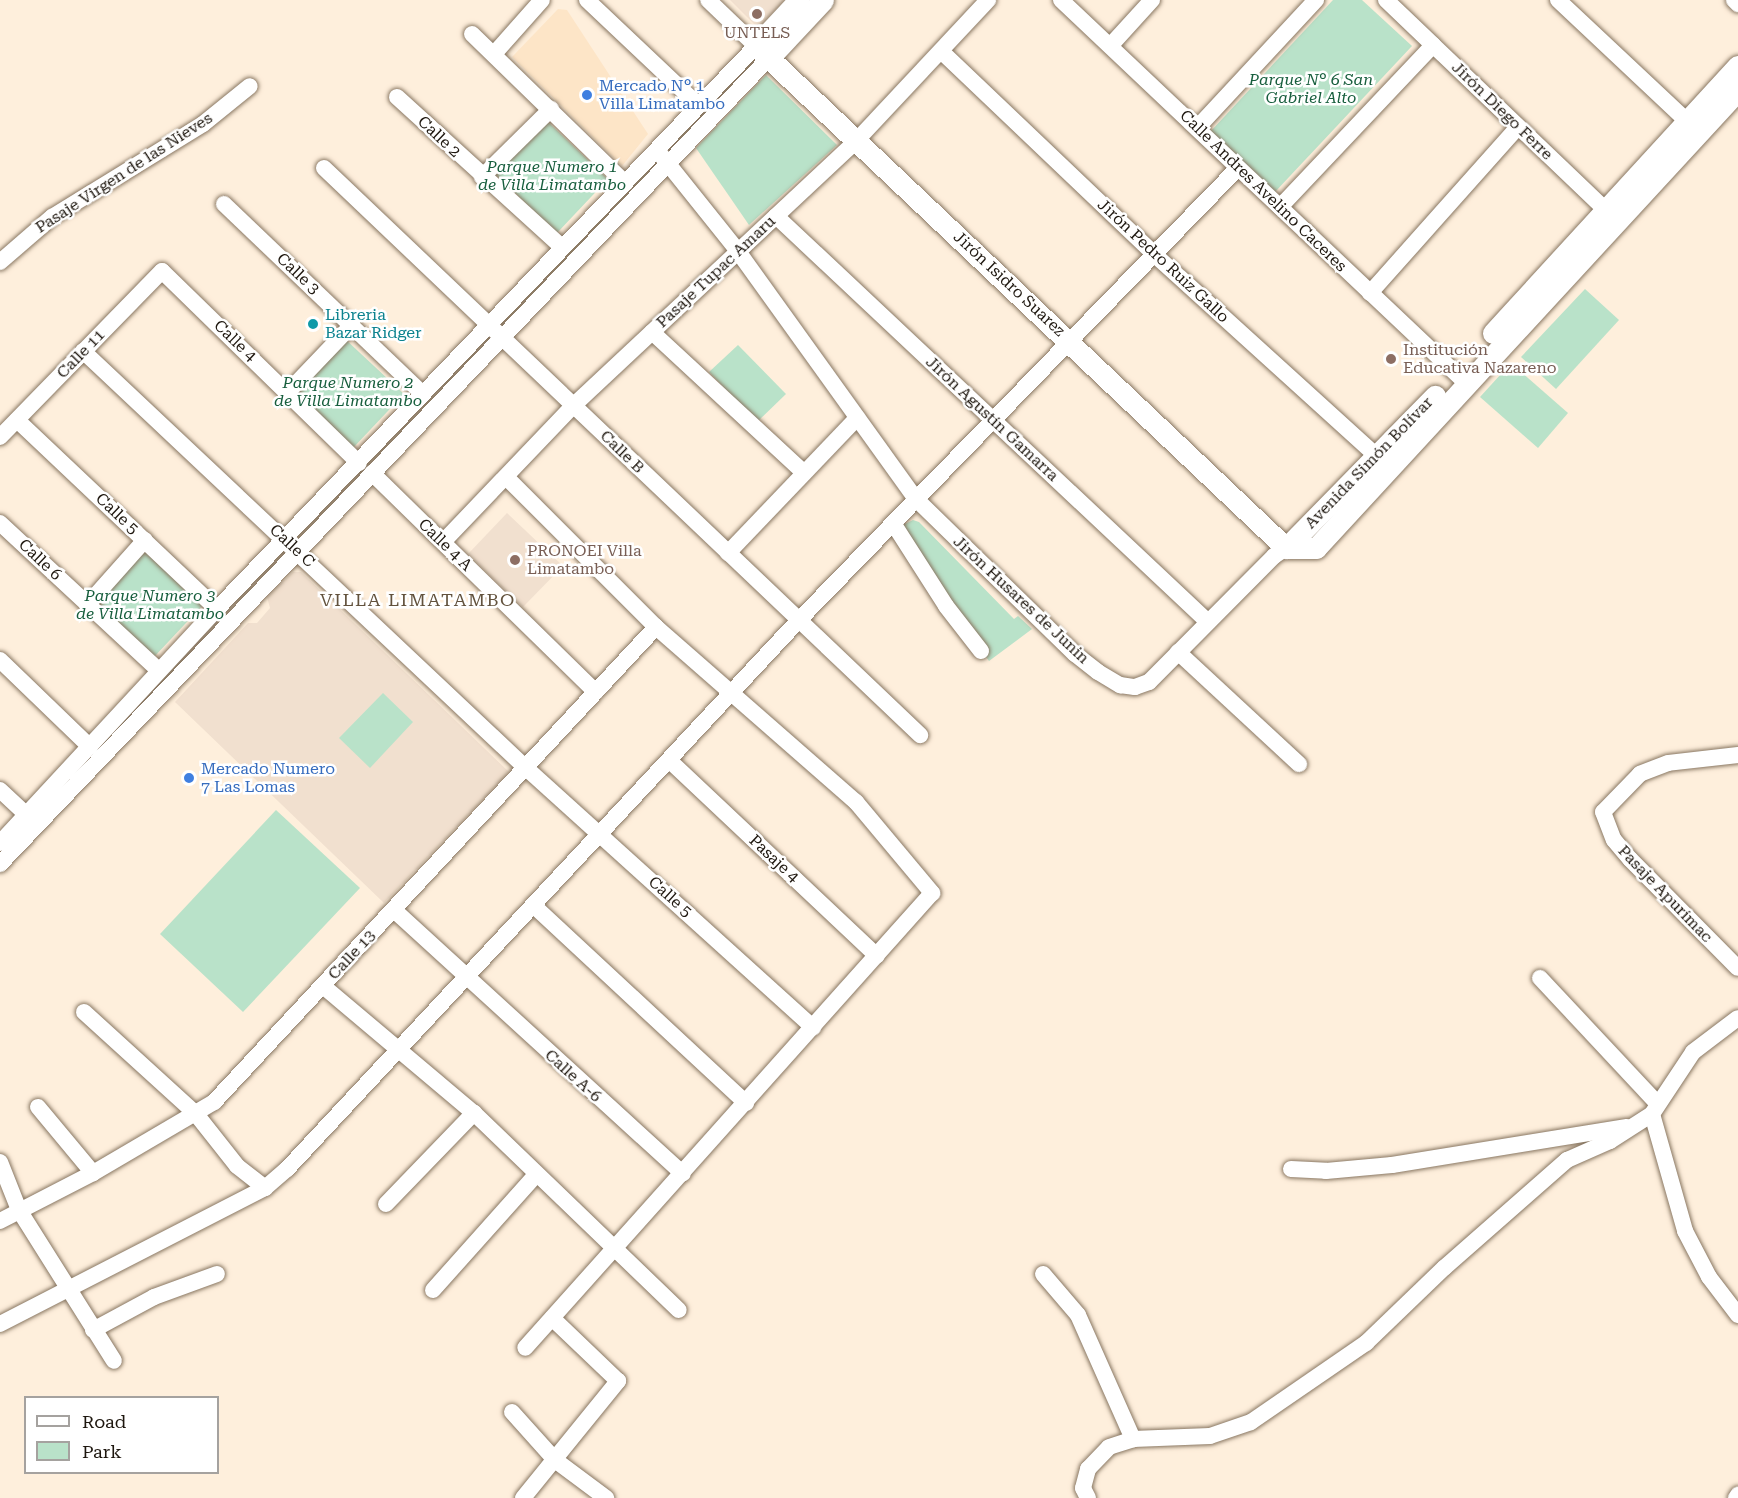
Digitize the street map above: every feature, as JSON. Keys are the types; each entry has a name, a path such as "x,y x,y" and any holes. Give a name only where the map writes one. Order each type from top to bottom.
{"street":[{"path":"494,54 542,0"},
{"path":"587,0 699,106"},
{"name":"Jirón Isidro Suarez","path":"708,0 1286,548"},
{"path":"0,843 285,538 365,468 495,331 668,163 763,52 799,0"},
{"path":"0,864 298,551 423,394 495,331 562,247 699,106 823,0"},
{"name":"Pasaje Tupac Amaru","path":"442,542 573,406 857,140 988,0"},
{"name":"Calle Andres Avelino Caceres","path":"1061,0 1461,378"},
{"path":"1111,45 1152,0"},
{"path":"1197,128 1316,0"},
{"path":"1558,0 1688,122"},
{"path":"1734,0 1738,4"},
{"name":"Jirón Diego Ferre","path":"1391,2 1518,127 1612,215"},
{"path":"472,34 625,183"},
{"path":"1280,207 1433,45"},
{"name":"Jirón Pedro Ruiz Gallo","path":"941,51 1155,255 1383,462"},
{"name":"Avenida Simón Bolívar","path":"1612,215 1688,122 1738,66"},
{"name":"Pasaje Virgen de las Nieves","path":"0,262 52,217 203,124 250,86"},
{"name":"Avenida Simón Bolívar","path":"1286,548 1316,548 1383,462 1612,215 1738,90"},
{"name":"Calle 2","path":"397,97 482,177 562,247"},
{"path":"482,177 551,109"},
{"path":"1370,293 1518,127"},
{"name":"Jirón Husares de Junin","path":"656,150 738,250 916,499 1075,654 1120,685 1135,687"},
{"name":"Calle B","path":"324,168 920,735"},
{"path":"0,1324 265,1188 670,762 799,620 1238,168"},
{"name":"Calle 3","path":"224,204 423,394"},
{"name":"Jirón Agustín Gamarra","path":"776,216 1208,622"},
{"name":"Calle 11","path":"0,437 162,271"},
{"name":"Calle 4","path":"162,271 365,468"},
{"path":"288,392 352,326"},
{"path":"652,332 804,473"},
{"name":"Calle C","path":"83,351 285,538 526,768"},
{"path":"729,553 857,418"},
{"name":"Calle 5","path":"17,420 217,609"},
{"name":"Avenida Simón Bolívar","path":"1135,687 1149,682 1274,556 1383,462"},
{"name":"Calle 4 A","path":"365,468 596,692"},
{"path":"506,477 656,627 856,802 932,893 525,1348"},
{"name":"Calle 6","path":"0,523 159,672"},
{"path":"893,523 915,562 981,651"},
{"path":"87,605 145,540"},
{"name":"Calle 13","path":"0,1221 93,1173 214,1102 656,627"},
{"path":"1178,651 1299,764"},
{"path":"0,660 90,747"},
{"name":"Pasaje Apurímac","path":"1738,755 1668,763 1640,774 1603,812 1614,840 1630,860 1738,968"},
{"name":"Pasaje 4","path":"670,762 877,956"},
{"name":"Calle 5","path":"526,768 813,1027"},
{"path":"0,790 27,815"},
{"path":"533,905 746,1103"},
{"name":"Calle A-6","path":"394,910 464,977 683,1174"},
{"path":"1540,978 1654,1108 1685,1231 1709,1277 1738,1315"},
{"path":"323,986 399,1047 474,1113 679,1310"},
{"path":"84,1012 196,1114 237,1166 265,1188"},
{"path":"1088,1498 1083,1488 1088,1469 1109,1447 1133,1439 1210,1436 1251,1422 1297,1393 1366,1343 1458,1255 1567,1160 1636,1125 1654,1108 1694,1052 1738,1018"},
{"path":"38,1107 93,1173"},
{"path":"386,1204 474,1113"},
{"path":"1292,1169 1326,1171 1392,1165 1636,1125"},
{"path":"0,1162 19,1210 66,1289 114,1361"},
{"path":"433,1290 536,1175"},
{"path":"93,1330 154,1297 217,1274"},
{"path":"1043,1274 1078,1315 1133,1439"},
{"path":"523,1498 618,1381 552,1318"},
{"path":"512,1412 555,1460 606,1498"}],"shaded area":[{"name":"UNTELS","path":"730,0 784,0 758,28"},
{"name":"Mercado N° 1 Villa Limatambo","path":"558,9 567,10 648,134 622,166 512,57"},
{"name":"PRONOEI Villa Limatambo","path":"507,513 563,566 523,607 468,554"},
{"path":"293,572 301,572 509,772 384,903 175,702 248,623 257,623 270,608 267,597"}],"green space":[{"name":"Parque N° 6 San Gabriel Alto","path":"1333,0 1362,0 1412,46 1275,192 1210,132"},
{"path":"766,75 837,145 749,225 696,148"},
{"name":"Parque Numero 1 de Villa Limatambo","path":"546,120 608,179 557,233 495,174"},
{"path":"1585,289 1619,320 1556,389 1521,357"},
{"name":"Parque Numero 2 de Villa Limatambo","path":"344,338 404,394 353,448 293,392"},
{"path":"738,345 786,394 757,422 709,372"},
{"path":"1511,363 1568,413 1538,448 1480,397"},
{"path":"913,520 919,522 1014,619 1018,616 1032,629 989,661 903,539 903,525"},
{"name":"Parque Numero 3 de Villa Limatambo","path":"145,552 202,606 154,657 97,603"},
{"path":"383,693 413,722 370,768 339,738"},
{"path":"276,810 360,888 243,1012 160,934"}],"place":[{"name":"UNTELS","path":"757,14"},
{"name":"Mercado N° 1 Villa Limatambo","path":"587,95"},
{"name":"Libreria Bazar Ridger","path":"313,324"},
{"name":"Institución Educativa Nazareno","path":"1391,359"},
{"name":"PRONOEI Villa Limatambo","path":"515,560"},
{"name":"Mercado Numero 7 Las Lomas","path":"189,778"}],"district":[{"name":"VILLA LIMATAMBO","path":"418,600"}]}
